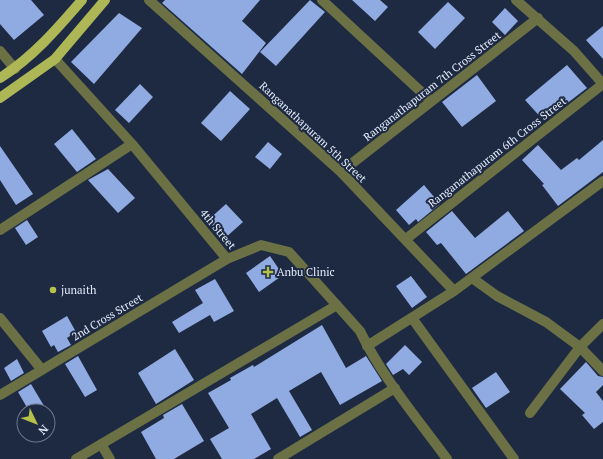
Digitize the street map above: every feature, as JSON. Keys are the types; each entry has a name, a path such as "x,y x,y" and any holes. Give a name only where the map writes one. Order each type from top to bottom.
{"main road":[{"path":"0,78 15,69 42,45 82,0"},
{"path":"0,98 55,59 105,0"}],"street":[{"name":"Ranganathapuram 5th Street","path":"148,0 341,172 454,290"},
{"path":"322,0 431,101"},
{"path":"516,0 574,51 603,84"},
{"name":"Ranganathapuram 7th Cross Street","path":"341,172 538,18"},
{"path":"0,51 15,69"},
{"name":"4th Street","path":"55,59 132,144 227,259 261,245 289,252 360,331 367,346 395,388 447,459"},
{"name":"Ranganathapuram 6th Cross Street","path":"406,239 603,84"},
{"path":"0,230 132,144"},
{"path":"367,346 472,278 603,181"},
{"name":"2nd Cross Street","path":"0,395 227,259"},
{"path":"472,278 497,296 546,322 580,346 603,371"},
{"path":"76,459 337,305"},
{"path":"0,318 42,370"},
{"path":"412,318 514,459"},
{"path":"530,413 580,346 603,324"},
{"path":"278,459 395,388"},
{"path":"101,444 110,459"}],"building":[{"path":"0,0 31,0 44,15 14,40 0,24"},
{"path":"165,0 260,0 242,21 266,43 242,74 162,3"},
{"path":"310,0 325,12 276,66 260,52"},
{"path":"352,0 380,0 388,7 375,21"},
{"path":"448,2 465,18 435,49 418,32"},
{"path":"505,8 518,21 505,35 492,22"},
{"path":"119,13 142,28 94,84 71,62"},
{"path":"603,26 603,59 586,40"},
{"path":"567,65 587,88 544,121 525,100"},
{"path":"477,75 496,101 462,127 442,102"},
{"path":"140,84 153,97 129,123 115,110"},
{"path":"230,91 250,109 221,141 201,123"},
{"path":"72,129 96,159 77,172 54,144"},
{"path":"603,140 603,172 558,206 542,185 544,184 522,160 538,145 561,170 577,158 579,160"},
{"path":"268,142 282,154 270,169 255,157"},
{"path":"0,146 33,194 16,205 0,180"},
{"path":"108,169 135,198 118,213 88,180"},
{"path":"424,185 440,204 418,222 416,219 409,225 396,210"},
{"path":"226,204 243,222 224,239 207,221"},
{"path":"452,211 475,238 508,211 524,231 466,274 441,243 437,245 426,232"},
{"path":"27,220 38,237 26,245 15,228"},
{"path":"270,256 283,275 259,292 246,273"},
{"path":"411,276 427,297 412,308 396,286"},
{"path":"215,279 234,311 214,322 210,315 179,333 172,322 203,303 195,290"},
{"path":"67,316 76,332 67,338 71,345 58,352 54,345 51,347 42,331"},
{"path":"322,325 346,368 366,356 382,381 340,405 321,372 289,391 312,430 300,437 277,398 251,414 271,449 254,459 222,459 210,439 229,428 208,393 231,380 230,378 253,365 254,367"},
{"path":"405,345 422,362 409,375 403,369 393,375 386,364"},
{"path":"175,349 194,380 156,404 138,373"},
{"path":"78,356 97,390 85,397 65,364"},
{"path":"17,359 24,373 11,381 4,368"},
{"path":"586,362 598,376 603,377 603,385 596,392 603,401 603,422 594,429 582,415 585,413 560,389"},
{"path":"496,372 510,392 486,408 472,388"},
{"path":"31,384 42,403 24,403 18,392"},
{"path":"182,404 204,441 174,459 156,459 141,432 164,418 163,415"}],"place":[{"name":"Anbu Clinic","path":"268,272"},
{"name":"junaith","path":"53,290"}]}
